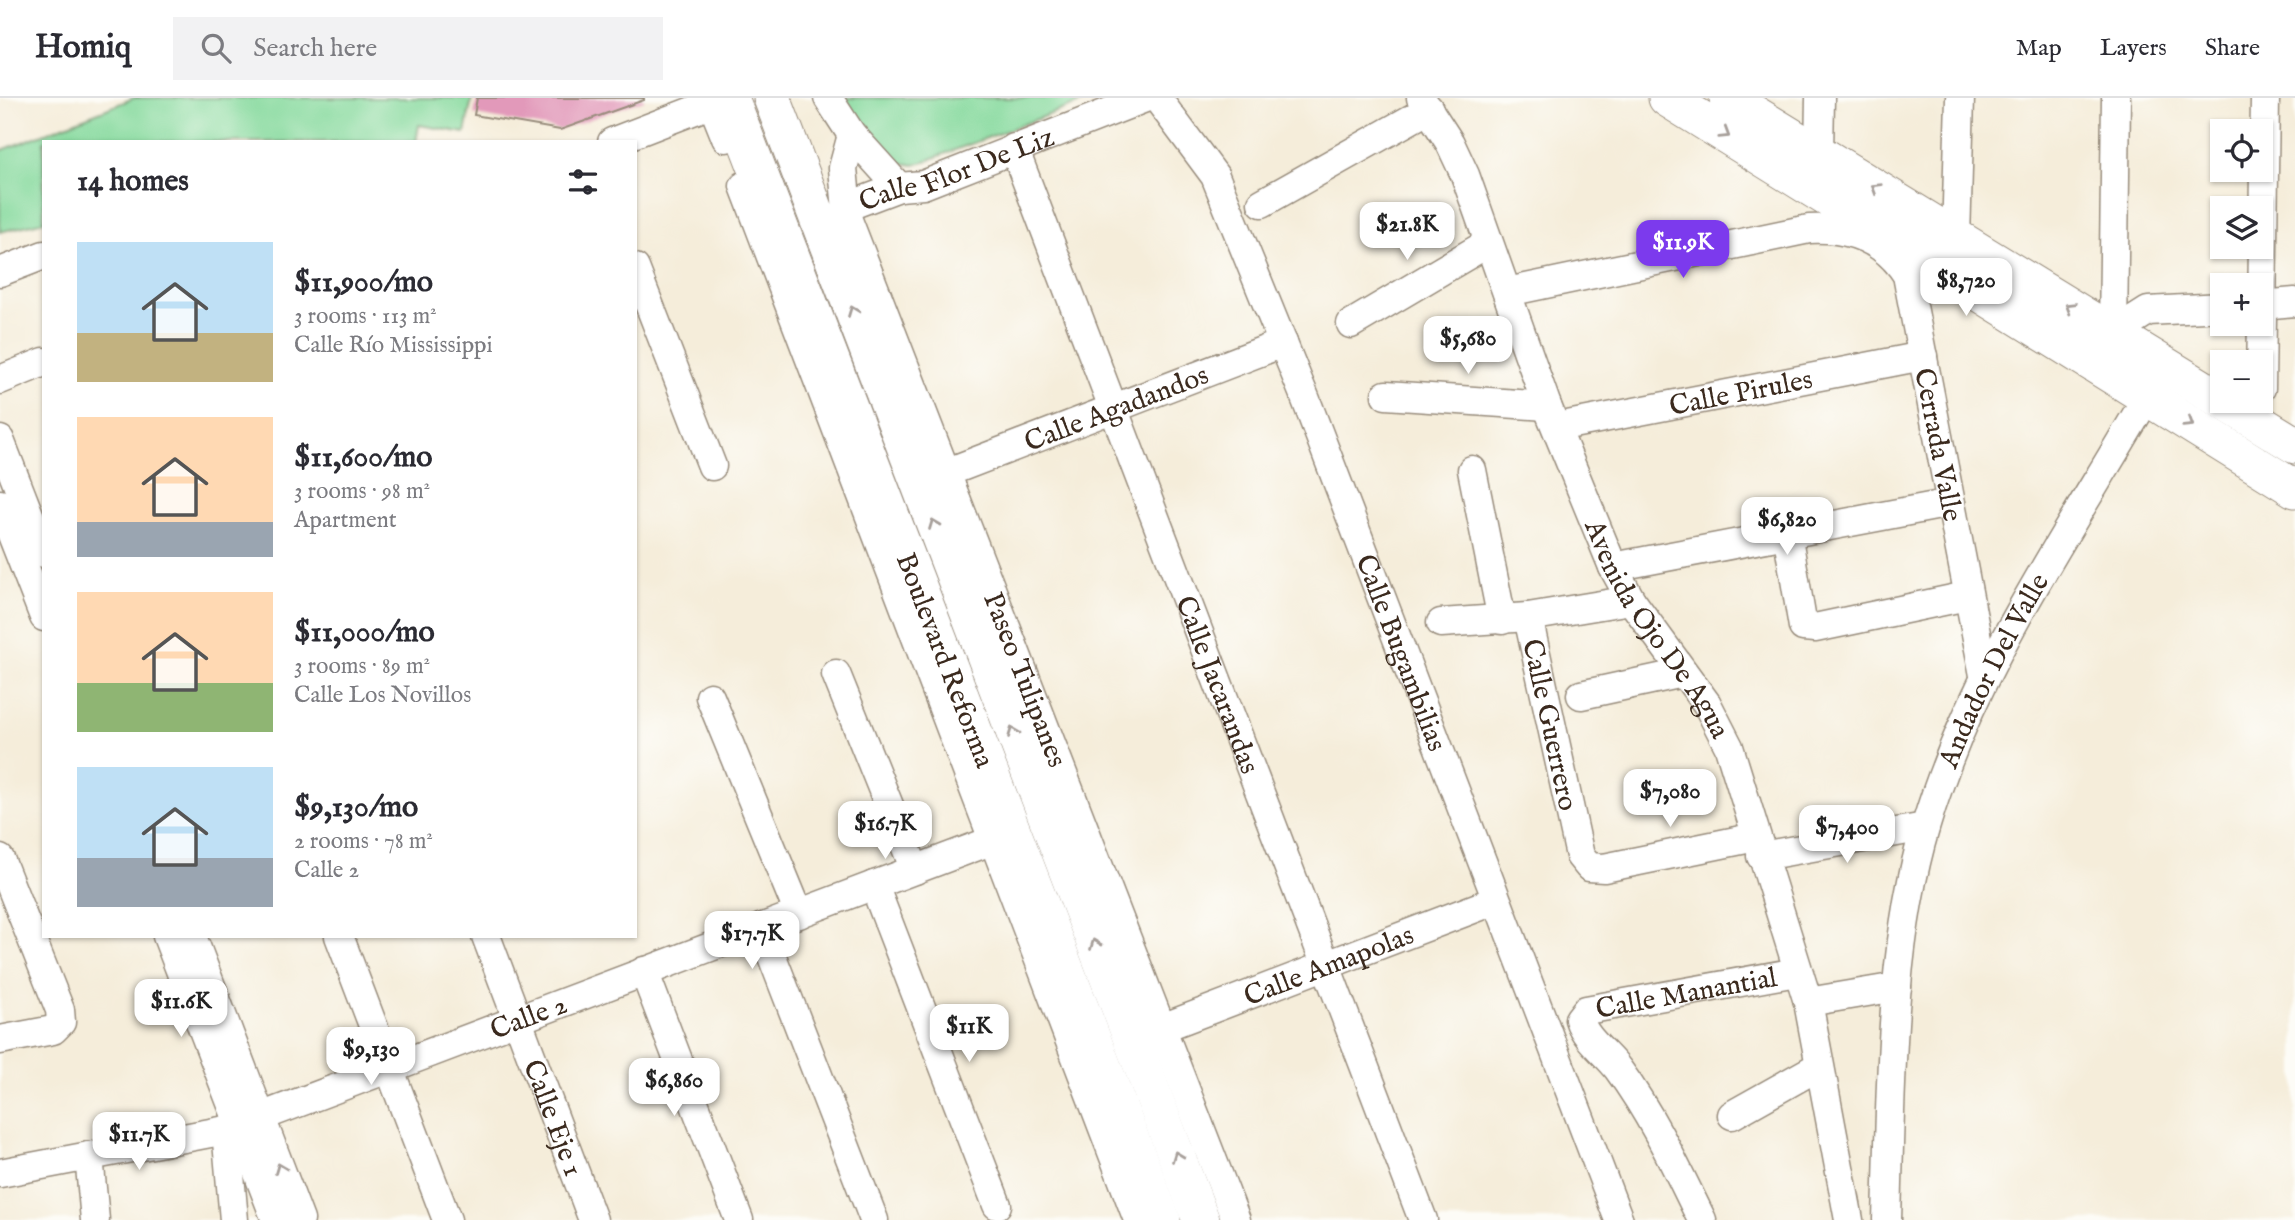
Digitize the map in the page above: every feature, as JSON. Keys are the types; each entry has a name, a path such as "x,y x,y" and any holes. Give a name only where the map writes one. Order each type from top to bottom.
{"main road":[{"name":"Boulevard Reforma","path":"772,98 1201,1220"},
{"path":"1667,98 2295,489"},
{"path":"1728,98 2113,334 2210,385"},
{"name":"Boulevard Reforma","path":"720,99 1004,836 1162,1220"},
{"path":"2261,413 2295,445"}],"street":[{"path":"828,98 852,135 899,187"},
{"name":"Calle Flor De Liz","path":"845,207 899,187 923,185 1145,98"},
{"name":"Calle Bugambilias","path":"1157,98 1215,176 1283,343 1494,901 1619,1220"},
{"path":"1819,153 1820,98"},
{"path":"1956,238 1960,98"},
{"path":"2113,334 2116,98"},
{"path":"2263,273 2266,98"},
{"path":"617,140 720,99"},
{"path":"1262,203 1425,103"},
{"name":"Avenida Ojo De Agua","path":"1425,103 1450,143 1465,175 1552,417 1613,567 1682,673 1707,704 1729,747 1808,1002 1849,1220"},
{"name":"Paseo Tulipanes","path":"852,135 843,168 845,207 1236,1220"},
{"name":"Calle Jacarandas","path":"1014,148 1423,1220"},
{"name":"Cerrada Valle","path":"1507,292 1809,229 1834,228 1860,234 1897,259 1907,275 1984,675"},
{"path":"1351,324 1489,243"},
{"path":"0,272 42,256"},
{"path":"637,273 712,466"},
{"path":"2273,304 2295,302"},
{"path":"2079,355 2148,311 2210,308"},
{"name":"Calle Agadandos","path":"948,472 1283,343"},
{"name":"Calle Pirules","path":"1386,396 1552,417 1923,356"},
{"path":"0,380 42,363"},
{"name":"Andador Del Valle","path":"1887,1220 1897,987 1925,827 1956,738 1984,675 2147,397"},
{"path":"0,440 42,548"},
{"path":"1472,470 1515,619"},
{"path":"1613,567 1951,503"},
{"path":"0,504 42,612"},
{"path":"1787,532 1803,627 1815,628 1967,596"},
{"path":"1441,623 1515,619 1632,600"},
{"name":"Calle Guerrero","path":"1515,619 1580,856 1589,867 1604,868 1758,846"},
{"path":"1581,695 1682,673"},
{"path":"835,674 915,870"},
{"path":"710,697 799,914"},
{"name":"Calle 2","path":"0,1173 242,1123 1047,819"},
{"path":"1758,846 1925,827"},
{"path":"1004,836 1138,1220"},
{"path":"0,859 60,1010 61,1022 53,1030 0,1040"},
{"path":"874,885 997,1205"},
{"name":"Calle Amapolas","path":"1162,1028 1494,901"},
{"path":"761,928 874,1220"},
{"path":"168,938 242,1123 276,1220"},
{"path":"192,938 242,1123 300,1220"},
{"path":"340,938 447,1220"},
{"name":"Calle Eje 1","path":"487,938 593,1220"},
{"path":"644,971 739,1220"},
{"name":"Calle Manantial","path":"1702,1220 1667,1149 1619,1070 1582,1028 1579,1019 1586,1010 1797,972"},
{"name":"Calle Manantial","path":"1808,1002 1897,987"},
{"path":"1732,1115 1819,1066"},
{"path":"234,1220 242,1123"},
{"path":"89,1156 95,1220"}],"green space":[{"path":"134,98 472,98 465,133 419,125 416,140 42,140 42,222 0,232 0,151"},
{"path":"843,98 1093,98 915,165 895,162 863,128"}],"building":[{"path":"477,98 644,100 560,130 474,115"}]}
